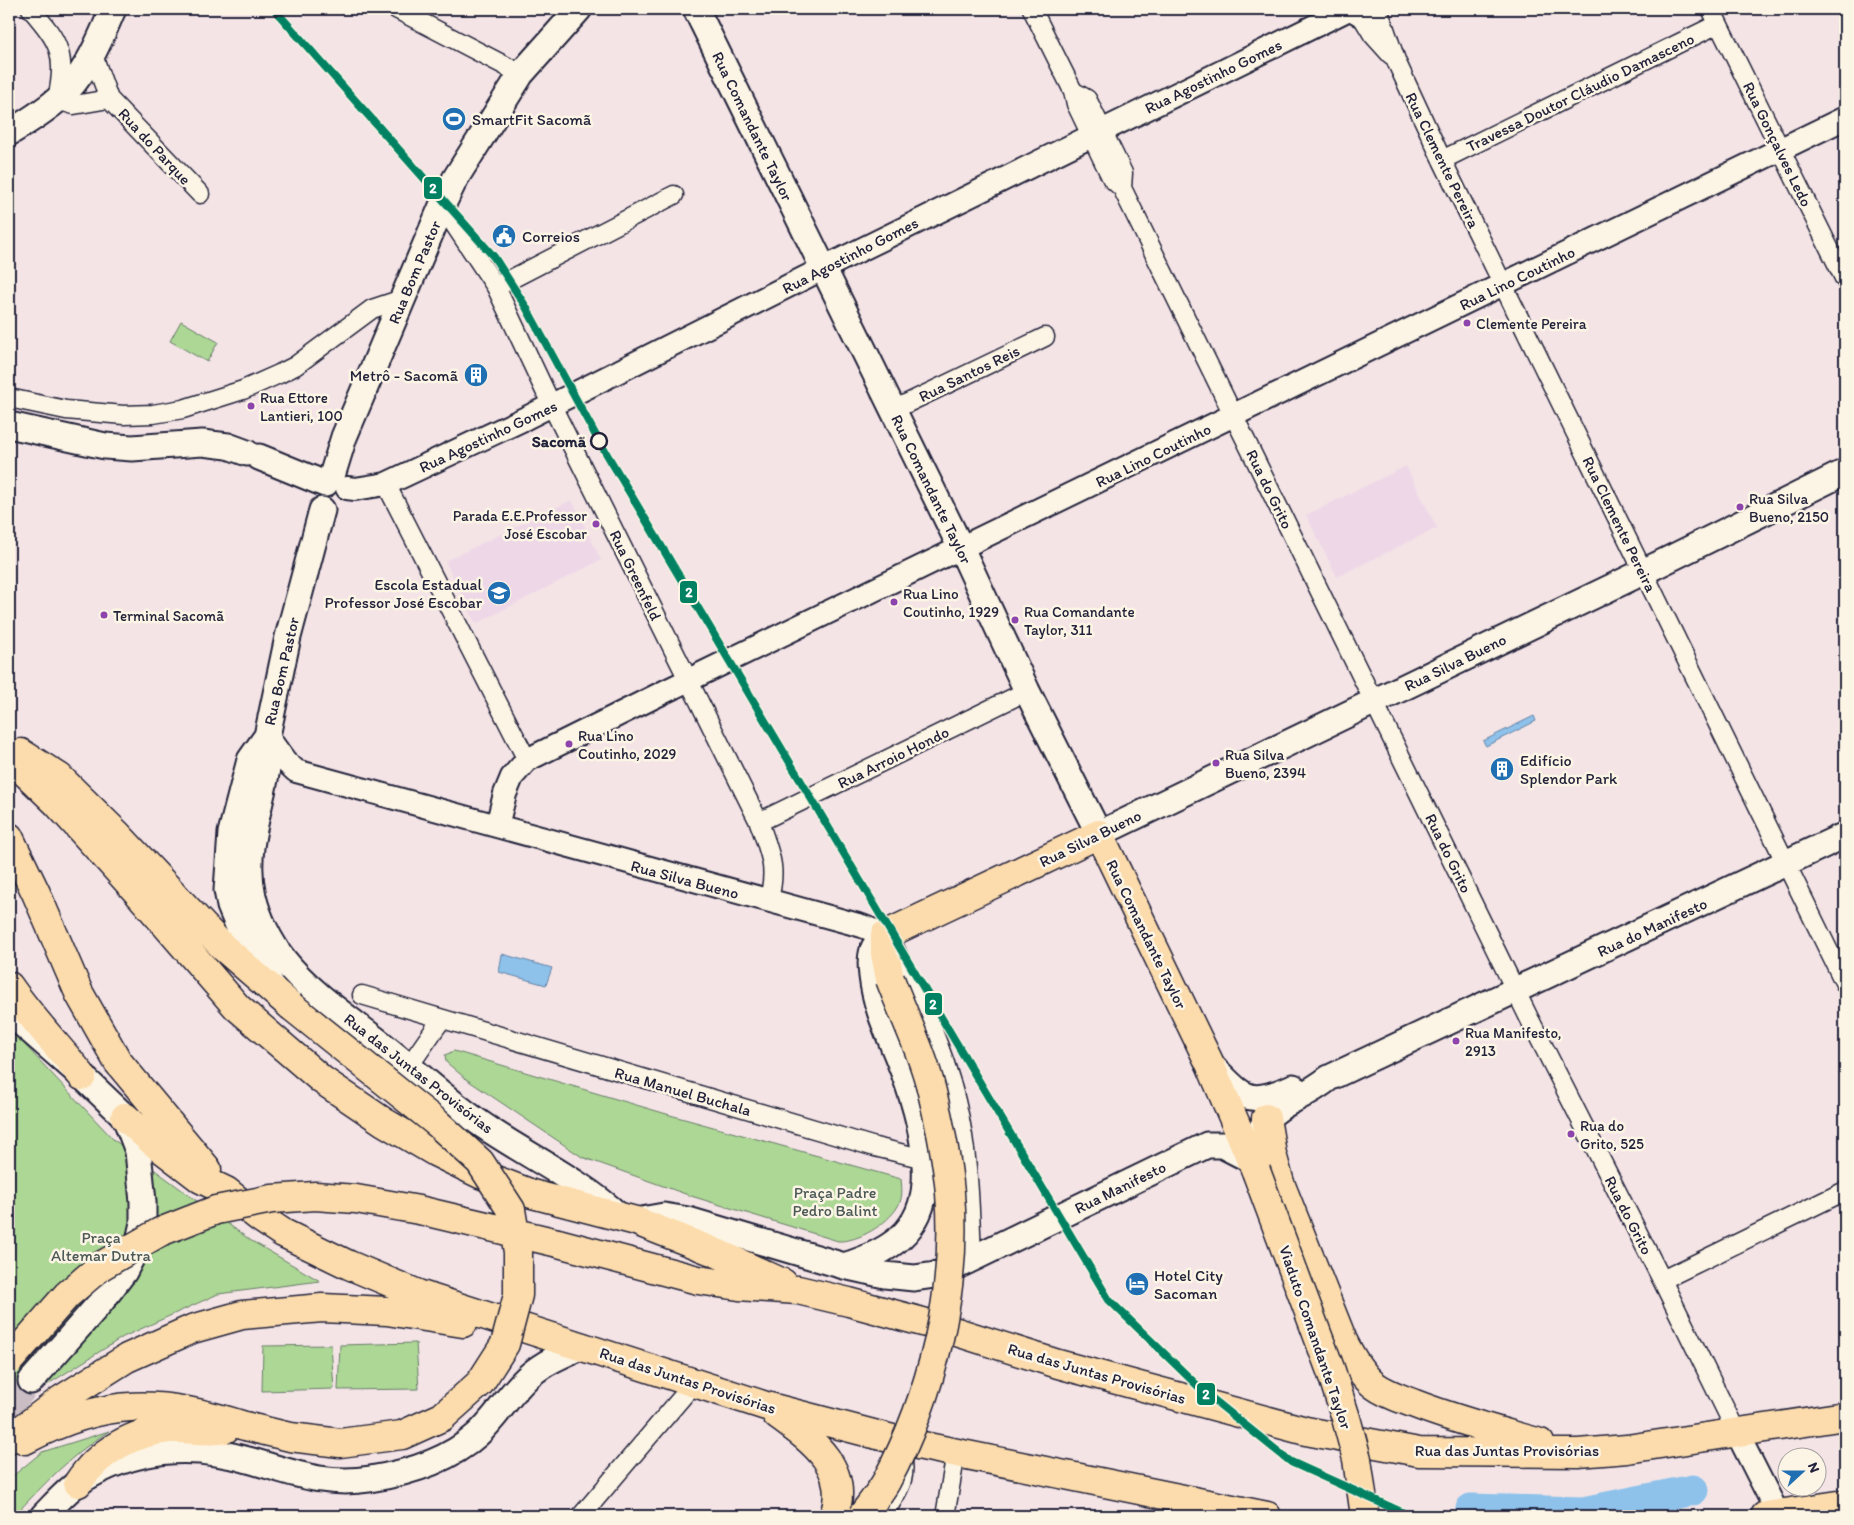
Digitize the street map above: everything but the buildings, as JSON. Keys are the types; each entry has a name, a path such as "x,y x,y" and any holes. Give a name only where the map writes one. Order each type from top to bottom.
{"main road":[{"path":"10,134 57,100 73,84 93,55 113,9"},
{"name":"Rua Bom Pastor","path":"334,483 344,437 454,180 521,74 579,9"},
{"name":"Rua Comandante Taylor","path":"696,9 961,548 1027,691 1099,834 1210,1064 1255,1166"},
{"path":"10,425 105,446 132,448 202,443 228,446 334,483"},
{"name":"Rua Silva Bueno","path":"885,935 1643,572 1845,472"},
{"name":"Rua Bom Pastor","path":"285,1000 247,947 232,912 227,890 231,833 250,760 266,736 288,637 322,510"},
{"name":"Rua das Juntas Provisórias","path":"266,736 268,761 252,836 249,869 254,897 273,944 284,960 316,992 472,1118 570,1179 628,1218 717,1253 798,1290 922,1322 1058,1364 1306,1431 1419,1452 1578,1453 1742,1442 1845,1416"},
{"path":"9,746 59,777 118,835 223,947 285,1000 437,1123 480,1162 511,1210 518,1252 518,1295 505,1344 480,1383 442,1417 402,1435 340,1444 290,1436 199,1412 170,1407 132,1406 105,1409 68,1421 9,1449"},
{"path":"9,757 58,804 142,896 238,1007 322,1080 384,1122 435,1152 480,1174 532,1194 628,1218 664,1216 688,1220 844,1266 880,1252 898,1240 914,1223 923,1204 926,1182 923,1140 916,1110 904,1072 882,1021 874,990 873,949 885,935"},
{"path":"1787,863 1845,835"},
{"path":"9,837 36,892 79,993 118,1062 186,1145 226,1190 259,1217 283,1233 350,1265 418,1294 549,1336"},
{"name":"Rua do Manifesto","path":"1516,992 1787,863"},
{"path":"862,1516 885,1483 909,1434 936,1354 947,1296 950,1260 950,1194 944,1150 932,1091 890,979 885,954 885,935"},
{"path":"9,986 23,1006 82,1076"},
{"path":"1255,1166 1255,1142 1259,1130 1266,1118 1274,1111 1308,1093 1330,1078 1516,992"},
{"path":"9,1012 154,1143 201,1179 226,1190"},
{"path":"1210,1064 1244,1095 1254,1098 1264,1098 1313,1080 1330,1078"},
{"path":"31,1381 101,1302 124,1272 138,1245 143,1223 138,1151 125,1118"},
{"path":"1266,1118 1272,1154 1280,1183 1343,1341 1354,1363 1364,1375 1375,1386 1394,1396 1449,1417 1578,1453"},
{"name":"Rua Manifesto","path":"844,1266 900,1277 914,1278 935,1275 972,1259 1207,1145 1222,1145 1255,1166"},
{"name":"Viaduto Comandante Taylor","path":"1255,1166 1331,1372 1346,1418 1357,1459 1365,1516"},
{"name":"Rua das Juntas Provisórias","path":"9,1361 67,1295 101,1266 160,1232 216,1210 272,1198 315,1196 356,1199 419,1210 558,1243 698,1280 739,1286 798,1290"},
{"path":"9,1439 62,1399 127,1358 192,1329 242,1315 322,1308 387,1311 549,1336"},
{"name":"Rua das Juntas Provisórias","path":"549,1336 766,1406 900,1441 1267,1516"},
{"path":"78,1483 115,1464 155,1451 179,1449 223,1453 292,1473 331,1481 354,1481 407,1472 462,1447 477,1435 498,1413 528,1376 555,1358 582,1346"},
{"path":"766,1406 811,1440 825,1456 833,1470 837,1484 838,1497 834,1516"},
{"path":"43,1516 78,1483 93,1462 106,1452 127,1441 153,1432 170,1429 214,1431 241,1424"},
{"path":"1774,1516 1845,1504"}],"street":[{"path":"31,9 55,39 60,53 60,84 57,100"},
{"path":"396,9 521,74"},
{"name":"Rua do Grito","path":"1032,9 1073,91 1076,104 1096,132 1112,179 1122,188 1516,992 1765,1487 1774,1516"},
{"name":"Rua Agostinho Gomes","path":"334,483 355,489 386,484 552,406 1096,132 1364,10"},
{"name":"Rua Clemente Pereira","path":"1364,10 1373,35 1397,63 1442,160 1845,984"},
{"name":"Rua Gonçalves Ledo","path":"1714,16 1845,280"},
{"name":"Travessa Doutor Cláudio Damasceno","path":"1442,160 1714,16"},
{"name":"Rua do Parque","path":"93,55 109,99 200,194"},
{"name":"Rua do Parque","path":"57,100 74,105 109,99"},
{"name":"Rua Lino Coutinho","path":"498,826 505,794 512,777 527,760 1845,118"},
{"path":"496,287 674,195"},
{"name":"Rua Greenfeld","path":"442,206 496,287 552,406 759,822 772,858 773,884 768,902"},
{"path":"9,398 66,410 124,415 153,414 182,409 243,390 279,374 295,366 372,309 402,299"},
{"name":"Rua Santos Reis","path":"893,410 1044,337"},
{"path":"386,484 527,760"},
{"name":"Rua Arroio Hondo","path":"759,822 1027,691"},
{"path":"261,793 271,784 296,772 266,736"},
{"name":"Rua Silva Bueno","path":"296,772 498,826 768,902 874,929 885,935"},
{"path":"885,935 894,946 923,1010 943,1059 956,1101 970,1186 972,1259"},
{"name":"Rua Manuel Buchala","path":"362,995 875,1148 925,1159"},
{"path":"409,1066 441,1020"},
{"path":"1662,1280 1845,1190"},
{"path":"581,1516 695,1382"},
{"path":"882,1516 904,1478 905,1468 900,1441"},
{"path":"945,1516 956,1453"}],"shaded area":[{"path":"1406,466 1437,528 1337,577 1306,515"},
{"name":"Escola Estadual Professor José Escobar","path":"572,500 601,560 476,624 445,561"}],"green space":[{"path":"181,321 218,342 207,362 170,341"},
{"name":"Praça Altemar Dutra","path":"9,1028 114,1140 250,1240 320,1281 218,1294 123,1337 34,1393 9,1401"},
{"name":"Praça Padre Pedro Balint","path":"454,1051 670,1115 901,1179 901,1200 893,1213 872,1231 846,1241 838,1241 691,1196 582,1157 466,1079 446,1062 445,1055"},
{"path":"416,1343 419,1389 338,1390 340,1345"},
{"path":"331,1345 334,1389 262,1391 263,1346"},
{"path":"109,1431 70,1460 14,1516 9,1516 9,1479 42,1452"}],"water":[{"path":"1534,716 1536,721 1486,746 1483,741"},
{"path":"502,954 552,968 546,985 499,972"}],"waterway":[{"path":"1471,1509 1583,1512 1693,1490"}],"tunnel":[{"path":"9,1408 31,1381"}],"transit line":[{"name":"2","path":"274,9 494,257 526,307 596,436 1109,1300 1204,1392 1291,1462 1410,1516"}],"place":[{"name":"SmartFit Sacomã","path":"454,119"},
{"name":"Correios","path":"504,236"},
{"name":"Clemente Pereira","path":"1467,323"},
{"name":"Metrô - Sacomã","path":"476,375"},
{"name":"Rua Ettore Lantieri, 100","path":"251,406"},
{"name":"Sacomã","path":"599,441"},
{"name":"Rua Silva Bueno, 2150","path":"1740,507"},
{"name":"Parada E.E.Professor José Escobar","path":"596,524"},
{"name":"Escola Estadual Professor José Escobar","path":"499,593"},
{"name":"Rua Lino Coutinho, 1929","path":"894,602"},
{"name":"Terminal Sacomã","path":"104,615"},
{"name":"Rua Comandante Taylor, 311","path":"1015,620"},
{"name":"Rua Lino Coutinho, 2029","path":"569,744"},
{"name":"Rua Silva Bueno, 2394","path":"1216,763"},
{"name":"Edifício Splendor Park","path":"1502,769"},
{"name":"Rua Manifesto, 2913","path":"1456,1041"},
{"name":"Rua do Grito, 525","path":"1571,1134"},
{"name":"Hotel City Sacoman","path":"1137,1284"}]}
